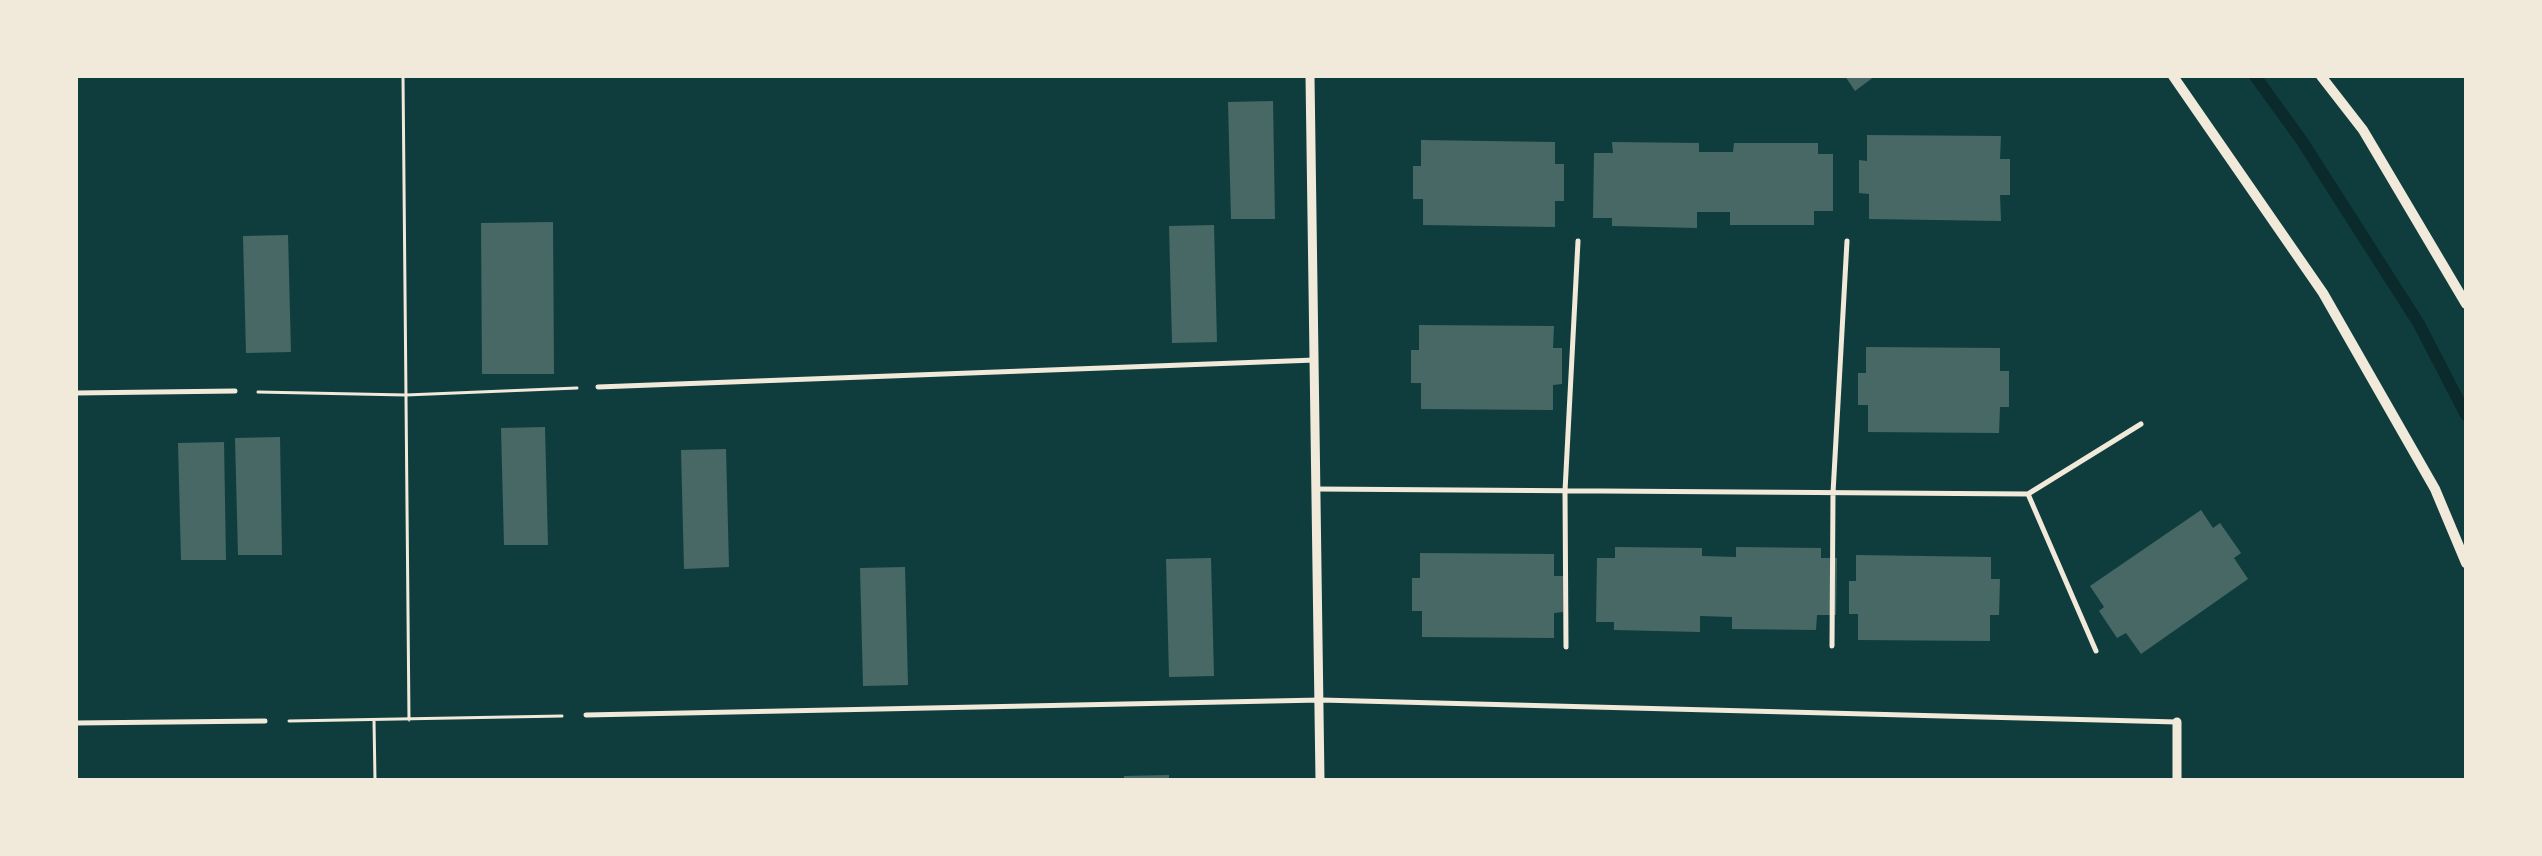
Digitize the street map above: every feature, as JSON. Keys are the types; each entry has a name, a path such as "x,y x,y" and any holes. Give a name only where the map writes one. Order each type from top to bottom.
{"main road":[{"path":"2174,76 2323,293 2435,489 2466,563"},
{"path":"2321,76 2362,130 2466,304"}],"street":[{"path":"1310,76 1320,780"},
{"path":"1566,647 1565,491 1578,241"},
{"path":"1832,646 1834,492 1848,241"},
{"path":"598,387 1315,360"},
{"path":"76,393 235,391"},
{"path":"1317,489 2028,494 2141,424"},
{"path":"2028,494 2096,651"},
{"path":"586,715 1320,700 2177,722 2177,780"},
{"path":"76,723 265,721"}],"path":[{"path":"403,76 409,720"},
{"path":"235,391 406,395 598,387"},
{"path":"265,721 409,720 586,715"},
{"path":"374,720 375,780"}],"building":[{"path":"1845,76 1875,76 1855,91"},
{"path":"1273,101 1275,219 1231,219 1228,102"},
{"path":"1867,135 2001,136 2000,159 2010,159 2010,195 2000,195 2001,221 1869,219 1869,194 1859,193 1859,160 1867,161"},
{"path":"1421,140 1555,142 1555,164 1564,164 1564,201 1555,201 1555,227 1423,225 1423,199 1413,199 1413,166 1421,166"},
{"path":"1612,142 1699,143 1699,152 1733,152 1734,143 1818,143 1818,154 1833,154 1833,211 1814,211 1814,225 1730,225 1730,212 1697,212 1697,228 1612,226 1612,218 1593,218 1594,153 1613,153"},
{"path":"553,222 554,374 482,374 481,223"},
{"path":"1214,225 1217,342 1172,343 1169,226"},
{"path":"288,235 291,352 246,353 243,236"},
{"path":"1419,325 1554,326 1553,348 1562,348 1562,384 1553,385 1553,410 1421,409 1421,383 1411,383 1411,350 1419,350"},
{"path":"1866,347 2000,348 2000,371 2009,371 2009,407 2000,407 1999,433 1868,432 1868,405 1858,405 1858,373 1866,373"},
{"path":"545,427 548,545 504,545 501,428"},
{"path":"280,437 282,555 238,555 235,438"},
{"path":"224,442 226,560 181,560 178,443"},
{"path":"726,449 729,567 684,569 681,450"},
{"path":"2201,510 2213,528 2220,523 2241,553 2234,558 2248,579 2141,654 2126,633 2117,638 2099,611 2104,607 2090,586"},
{"path":"1615,547 1702,548 1702,556 1736,557 1736,547 1821,548 1821,558 1837,558 1836,615 1817,615 1816,630 1732,629 1732,617 1700,616 1700,632 1614,630 1614,622 1596,622 1597,558 1615,558"},
{"path":"1420,553 1554,554 1554,576 1563,576 1563,612 1554,613 1554,638 1422,637 1422,611 1412,611 1412,578 1420,578"},
{"path":"1856,555 1991,557 1991,579 2000,579 1999,615 1990,615 1990,641 1858,640 1858,614 1849,614 1849,581 1856,581"},
{"path":"1211,558 1214,676 1169,677 1166,559"},
{"path":"905,567 908,685 863,686 860,568"},
{"path":"1169,775 1169,780 1124,780 1124,776"}],"waterway":[{"path":"2255,76 2302,141 2419,324 2466,415"}]}
